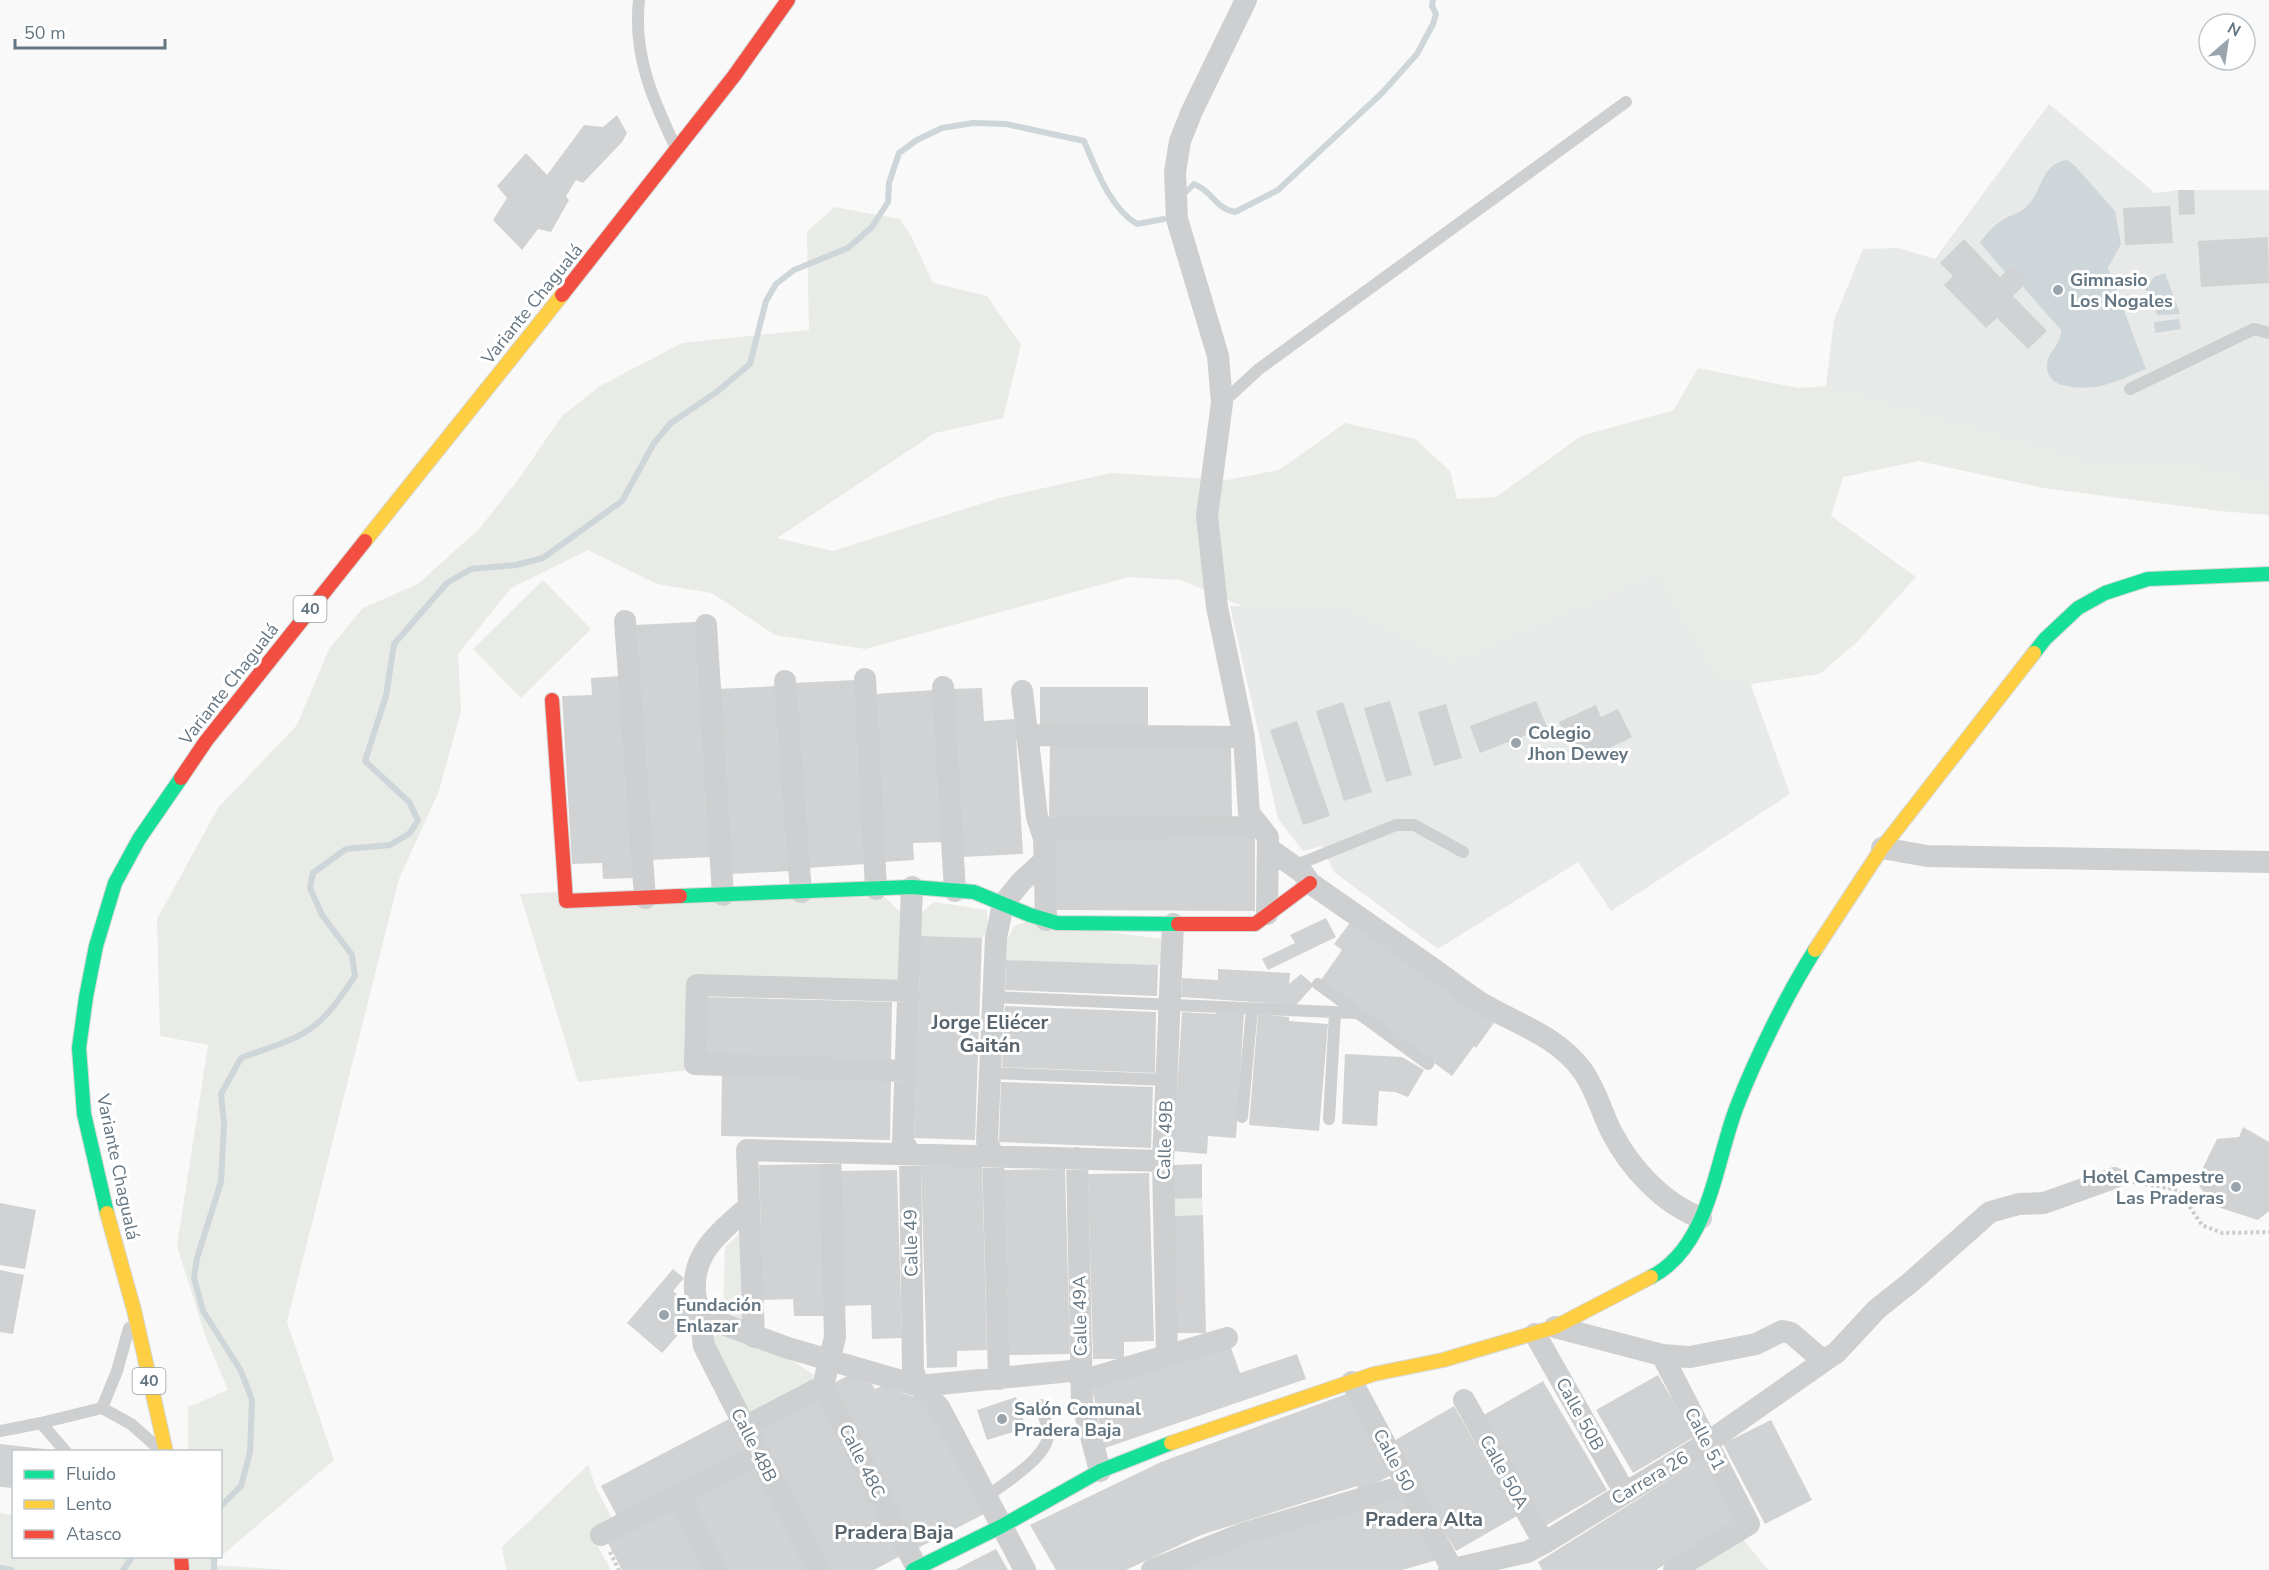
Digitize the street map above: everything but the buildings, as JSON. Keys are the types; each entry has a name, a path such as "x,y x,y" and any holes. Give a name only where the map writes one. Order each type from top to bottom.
{"main road":[{"name":"Variante Chagualá","path":"164,1450 134,1310 104,1202 84,1114 79,1048 96,946 115,883 144,830 206,741 677,150 734,76 788,0"},
{"path":"915,1569 1002,1526 1100,1471 1181,1439 1374,1374 1443,1360 1545,1331 1663,1271 1678,1258 1691,1240 1701,1218 1737,1106 1774,1026 1811,957 1882,848 2045,639 2078,608 2105,593 2148,579 2269,574"},
{"path":"552,700 566,902 912,887 974,892 1058,923 1255,924 1310,883"}],"street":[{"path":"1246,0 1192,111 1180,141 1175,172 1176,219 1218,356 1222,403 1207,516 1217,607 1244,737 1249,813 1268,837 1267,914"},
{"path":"625,621 645,898"},
{"path":"706,625 723,895"},
{"path":"865,679 876,889"},
{"path":"785,681 801,892"},
{"path":"943,687 955,891"},
{"path":"1022,691 1037,817 1044,838 1046,920"},
{"path":"1026,735 1244,737"},
{"path":"1041,828 1260,827"},
{"path":"1268,848 1302,872 1310,883 1482,1003 1527,1026 1567,1053 1582,1070 1593,1088 1611,1131 1651,1186 1688,1213 1701,1218"},
{"path":"1882,848 1927,856 2269,862"},
{"path":"999,1379 993,1156 987,1141 996,938 1003,904 1021,882 1045,860"},
{"name":"Calle 49","path":"912,887 903,1141 910,1154 913,1371 919,1386"},
{"name":"Calle 49B","path":"1167,1356 1163,1161 1173,924"},
{"path":"906,1071 695,1064 697,985 908,991"},
{"path":"754,1337 747,1150 1163,1161"},
{"path":"745,1427 823,1386 835,1337 830,1152"},
{"name":"Calle 49A","path":"1077,1158 1082,1402 1100,1471"},
{"name":"Carrera 26","path":"1451,1570 1535,1555 1625,1493 1707,1443 1836,1353 1877,1309 1990,1212 2019,1204 2044,1203 2114,1178"},
{"name":"Calle 48B","path":"749,1206 716,1237 703,1253 697,1266 696,1300 701,1316 704,1346 818,1570"},
{"path":"701,1316 754,1337 919,1386 1081,1375 1167,1356 1227,1338"},
{"path":"1545,1331 1662,1355 1690,1357 1756,1344 1782,1331 1791,1333 1820,1358 1827,1358 1836,1353"},
{"name":"Calle 50B","path":"1545,1331 1625,1493"},
{"name":"Calle 51","path":"1662,1355 1749,1524 1674,1570"},
{"name":"Calle 50","path":"1352,1382 1451,1570"},
{"name":"Calle 48C","path":"823,1386 915,1569"},
{"path":"919,1386 939,1407 1025,1570"},
{"name":"Calle 50A","path":"1464,1400 1535,1555"},
{"path":"601,1535 759,1455"},
{"path":"1152,1570 1242,1534 1407,1485"},
{"path":"679,1496 716,1570"}],"lane":[{"path":"639,0 636,25 652,99 677,150"},
{"path":"1222,403 1259,369 1626,102"},
{"path":"2130,389 2254,329 2269,333"},
{"path":"1294,866 1396,825 1414,825 1463,852"},
{"path":"1318,984 1428,1064"},
{"path":"993,998 1356,1013"},
{"path":"1242,1117 1252,1009"},
{"path":"1329,1119 1335,1012"},
{"path":"990,1073 1167,1080"},
{"path":"102,1408 117,1371 134,1310"},
{"path":"986,1497 1027,1466 1044,1449 1048,1436 1041,1405"},
{"path":"0,1431 102,1408 131,1424 162,1450"},
{"path":"41,1423 64,1450"}],"path":[{"path":"2114,1178 2178,1190 2202,1226 2222,1233 2269,1232"}],"shaded area":[{"name":"Gimnasio Los Nogales","path":"2049,104 2155,193 2178,190 2269,190 2269,483 2204,468 2088,462 1826,386 1834,320 1863,249 1898,248 1935,259"},
{"path":"2067,160 2115,211 2121,244 2108,268 2146,369 2126,378 2088,388 2062,385 2051,378 2047,362 2059,341 2061,330 2023,287 2028,281 2012,265 2005,272 1980,243 1996,225 2026,207 2052,166"},
{"path":"834,207 900,219 912,238 933,283 987,296 1021,345 1003,418 935,433 777,538 833,551 999,498 1111,473 1227,480 1279,470 1345,423 1415,439 1450,471 1457,499 1496,497 1581,436 1674,410 1698,368 1798,388 1826,386 2088,462 2204,468 2269,483 2269,515 2220,511 2043,488 1919,461 1843,477 1831,516 1916,577 1856,643 1820,674 1751,684 1719,683 1655,575 1452,662 1337,606 1242,606 1181,580 1129,577 865,649 775,635 712,593 657,584 588,550 511,588 458,654 461,711 439,791 399,879 287,1322 334,1460 222,1556 222,1450 188,1450 188,1407 228,1390 205,1335 177,1246 208,1045 160,1036 157,919 218,808 297,725 329,649 363,608 418,584 479,529 518,480 562,416 600,386 682,343 809,330 807,232"},
{"path":"2165,273 2180,314 2157,315 2152,298 2145,289 2154,277"},
{"path":"2179,319 2181,329 2155,333 2154,322"},
{"name":"Colegio Jhon Dewey","path":"1704,554 1790,794 1611,911 1578,862 1438,949 1334,872 1322,846 1303,851 1278,819 1230,606 1337,606 1452,662"},
{"path":"543,580 591,629 521,698 473,649"},
{"path":"557,892 886,898 903,915 899,983 691,977 689,1070 578,1082 520,894"},
{"path":"934,902 987,910 988,930 982,938 921,936 918,916"},
{"path":"1025,922 1163,939 1164,963 1158,965 1006,960 1004,947 1014,926"},
{"path":"1202,1198 1203,1215 1173,1216 1172,1199"},
{"path":"742,1231 745,1324 723,1319 725,1247"},
{"path":"718,1333 787,1357 814,1375 810,1384 751,1413 745,1410 711,1341"},
{"path":"588,1465 596,1488 613,1520 590,1532 611,1570 506,1570 502,1547"},
{"path":"0,1513 12,1515 12,1558 219,1558 211,1565 292,1570 0,1570"},
{"path":"1743,1539 1768,1570 1696,1570"}],"waterway":[{"path":"1186,192 1194,184 1222,207 1235,212 1278,190 1382,93 1417,54 1436,14 1432,6 1433,0"},
{"path":"222,1505 241,1486 250,1452 252,1400 241,1371 203,1311 194,1278 197,1258 221,1182 224,1123 221,1094 241,1058 285,1042 317,1024 329,1012 355,976 352,955 322,915 310,888 313,873 346,849 390,845 410,833 418,820 409,802 365,761 386,696 394,644 447,583 471,569 516,565 543,558 622,501 654,443 671,423 718,391 750,364 766,301 776,284 794,270 848,248 872,227 888,202 889,183 899,153 917,140 942,128 973,123 1006,124 1084,141 1105,187 1127,217 1137,224 1164,219"},
{"path":"123,1570 132,1558"},
{"path":"214,1558 214,1570"},
{"path":"0,1568 12,1570"}],"traffic: fast":[{"path":"2034,653 2045,639 2078,608 2105,593 2148,579 2269,574"},
{"path":"107,1213 84,1114 79,1048 86,997 96,946 115,883 139,839 181,778"},
{"path":"680,896 912,887 974,892 1030,915 1057,923 1178,924"},
{"path":"1651,1277 1671,1263 1686,1246 1698,1224 1708,1201 1729,1128 1745,1087 1783,1006 1815,950"},
{"path":"913,1570 1002,1526 1100,1471 1171,1443"}],"traffic: slow":[{"path":"365,541 562,295"},
{"path":"1815,950 1882,848 2034,653"},
{"path":"107,1213 134,1310 166,1450"},
{"path":"1171,1443 1374,1374 1443,1360 1555,1327 1651,1277"}],"traffic: jam":[{"path":"562,295 734,76 788,0"},
{"path":"181,778 206,741 365,541"},
{"path":"552,700 566,901 680,896"},
{"path":"1178,924 1255,924 1310,883"},
{"path":"181,1558 182,1570"}],"place":[{"name":"Gimnasio Los Nogales","path":"2058,290"},
{"name":"Colegio Jhon Dewey","path":"1516,743"},
{"name":"Hotel Campestre Las Praderas","path":"2236,1187"},
{"name":"Fundación Enlazar","path":"664,1315"},
{"name":"Salón Comunal Pradera Baja","path":"1002,1419"}],"district":[{"name":"Jorge Eliécer Gaitán","path":"990,1034"},
{"name":"Pradera Alta","path":"1424,1519"},
{"name":"Pradera Baja","path":"894,1532"}]}
